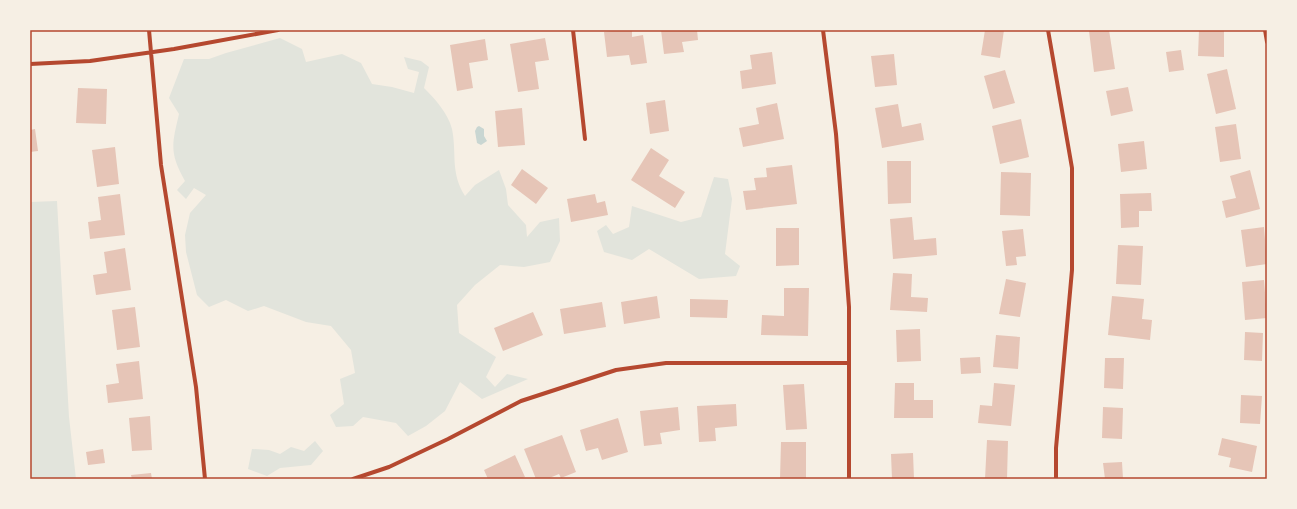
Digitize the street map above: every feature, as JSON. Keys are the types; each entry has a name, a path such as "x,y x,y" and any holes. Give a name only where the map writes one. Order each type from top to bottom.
{"street":[{"path":"149,30 161,165 196,388 205,479"},
{"path":"30,64 90,61 152,52 278,30"},
{"path":"573,30 585,139"},
{"path":"823,30 836,134 849,307 849,479"},
{"path":"1048,30 1072,168 1072,270 1056,448 1056,479"},
{"path":"1265,30 1267,42"},
{"path":"353,479 388,467 448,439 521,401 616,370 666,363 848,363"}],"shaded area":[{"path":"280,38 302,49 306,62 342,54 361,63 372,84 392,87 414,93 419,72 408,69 404,57 421,61 429,67 424,88 441,107 452,129 457,179 465,196 475,185 499,170 506,189 508,205 526,225 527,237 540,222 559,218 560,241 550,262 524,267 500,265 475,285 457,305 459,333 496,357 486,377 495,387 507,374 528,379 482,399 460,382 445,411 426,426 408,436 396,423 363,417 353,426 336,427 330,415 344,404 340,379 355,373 351,350 331,326 306,322 264,306 248,311 226,300 209,307 197,295 186,252 185,235 190,213 206,195 194,188 186,199 177,190 185,181 176,163 173,148 179,114 169,98 184,59 209,59"},
{"path":"479,126 484,129 484,136 487,141 481,145 477,143 475,131"},
{"path":"714,177 728,179 732,199 725,254 740,266 736,276 699,279 649,249 632,260 604,252 597,231 606,225 613,234 629,227 632,206 681,222 701,217"},
{"path":"57,201 69,417 76,479 30,479 30,202"},
{"path":"315,441 323,451 311,465 280,468 267,476 248,469 252,449 269,450 280,454 291,447 304,451"}],"building":[{"path":"632,30 632,37 643,35 647,63 631,65 629,55 607,57 604,32"},
{"path":"661,30 697,30 698,40 682,42 684,52 664,54"},
{"path":"985,30 1004,30 1000,58 981,55"},
{"path":"1109,30 1115,69 1094,72 1089,31"},
{"path":"1199,30 1224,30 1224,57 1198,56"},
{"path":"545,38 549,60 535,62 539,89 518,92 510,44"},
{"path":"485,39 488,60 469,63 473,88 457,91 450,45"},
{"path":"1181,50 1184,70 1169,72 1166,52"},
{"path":"772,52 776,84 742,89 740,71 752,69 750,55"},
{"path":"894,54 897,85 875,87 871,56"},
{"path":"1227,69 1236,109 1216,114 1207,74"},
{"path":"1005,70 1015,103 993,109 984,76"},
{"path":"1128,87 1133,111 1111,116 1106,91"},
{"path":"78,88 107,89 106,124 76,123"},
{"path":"665,100 669,131 650,134 646,103"},
{"path":"777,103 784,139 743,147 739,128 759,124 756,108"},
{"path":"898,104 902,127 921,123 924,140 882,148 875,108"},
{"path":"522,108 525,145 498,147 495,111"},
{"path":"1021,119 1029,157 1000,164 992,126"},
{"path":"1236,124 1241,159 1220,162 1215,127"},
{"path":"35,129 38,151 30,152 30,130"},
{"path":"1144,141 1147,169 1121,172 1118,144"},
{"path":"115,147 119,184 97,187 92,150"},
{"path":"651,148 669,160 659,176 685,192 675,208 631,180"},
{"path":"887,161 911,161 911,203 888,204"},
{"path":"792,165 797,204 746,210 743,191 756,190 754,178 767,177 766,168"},
{"path":"522,169 548,188 536,204 511,185"},
{"path":"1250,170 1260,209 1226,218 1222,201 1236,198 1230,176"},
{"path":"1001,172 1031,173 1030,216 1000,215"},
{"path":"1151,193 1152,211 1139,211 1139,227 1121,228 1120,194"},
{"path":"120,194 125,235 90,239 88,222 101,220 98,197"},
{"path":"595,194 597,203 605,201 608,215 571,222 567,199"},
{"path":"912,217 914,240 936,238 937,255 893,259 890,219"},
{"path":"1264,227 1267,264 1246,267 1241,230"},
{"path":"776,228 799,228 799,265 776,266"},
{"path":"1023,229 1026,256 1016,257 1017,265 1006,266 1002,231"},
{"path":"1118,245 1143,246 1141,285 1116,284"},
{"path":"125,248 131,290 96,295 93,275 107,273 104,252"},
{"path":"893,273 912,274 911,297 928,298 927,312 890,310"},
{"path":"1006,279 1026,283 1020,317 999,314"},
{"path":"1264,280 1267,318 1245,320 1242,282"},
{"path":"784,288 809,288 808,336 761,335 762,315 784,316"},
{"path":"657,296 660,318 624,324 621,302"},
{"path":"1112,296 1144,299 1142,319 1152,320 1150,340 1108,335"},
{"path":"690,299 728,300 727,318 690,317"},
{"path":"602,302 606,327 564,334 560,309"},
{"path":"135,307 140,347 117,350 112,310"},
{"path":"533,312 543,335 503,351 494,328"},
{"path":"920,329 921,361 897,362 896,330"},
{"path":"1245,332 1263,333 1262,361 1244,360"},
{"path":"996,335 1020,337 1018,369 993,367"},
{"path":"980,357 981,373 961,374 960,358"},
{"path":"1105,358 1124,358 1123,389 1104,388"},
{"path":"139,361 143,399 108,403 106,385 119,383 116,364"},
{"path":"895,383 914,383 914,400 933,400 933,418 894,418"},
{"path":"994,383 1015,385 1011,426 978,423 980,405 992,406"},
{"path":"804,384 807,429 786,430 783,385"},
{"path":"1241,395 1262,396 1260,424 1240,423"},
{"path":"736,404 737,426 715,428 716,441 699,442 697,406"},
{"path":"678,407 680,430 660,433 662,444 644,446 640,411"},
{"path":"1103,407 1123,408 1122,439 1102,438"},
{"path":"150,416 152,450 132,451 129,418"},
{"path":"618,418 628,452 602,460 598,448 586,451 580,430"},
{"path":"562,435 576,472 561,478 559,474 547,479 536,479 524,449"},
{"path":"1222,438 1257,446 1252,472 1229,467 1231,458 1218,455"},
{"path":"987,440 1008,441 1007,479 985,479"},
{"path":"781,442 806,442 806,479 780,479"},
{"path":"103,449 105,463 88,465 86,452"},
{"path":"913,453 914,479 892,479 891,454"},
{"path":"515,455 525,477 520,479 488,479 484,470"},
{"path":"1122,462 1123,479 1105,479 1103,463"},
{"path":"151,473 152,479 132,479 131,475"}]}
